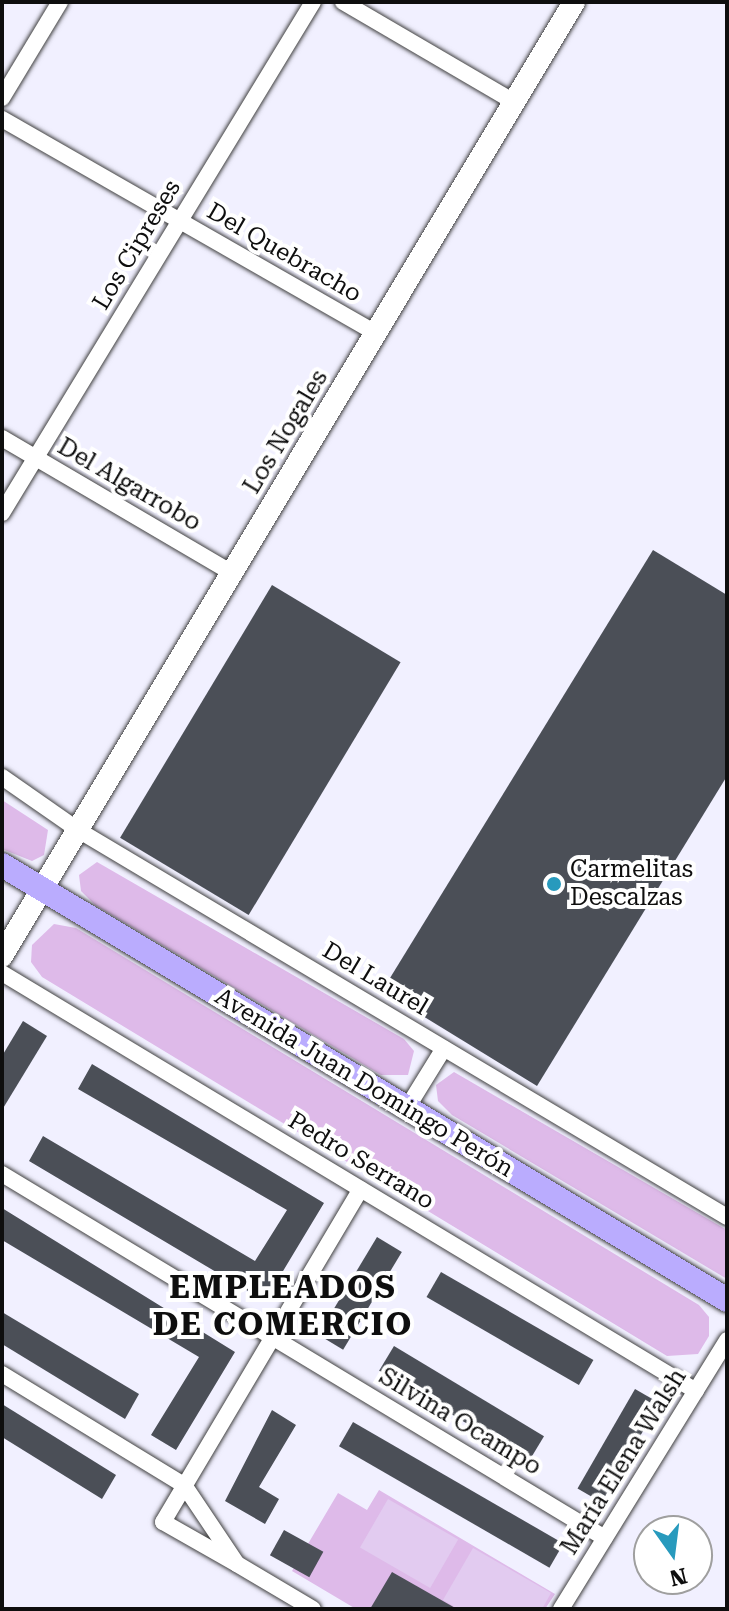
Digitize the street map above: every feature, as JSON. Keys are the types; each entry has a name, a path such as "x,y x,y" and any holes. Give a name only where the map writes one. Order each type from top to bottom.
{"main road":[{"name":"Avenida Juan Domingo Perón","path":"2,865 727,1300"}],"street":[{"path":"2,98 60,2"},
{"name":"Los Cipreses","path":"2,513 313,2"},
{"path":"343,2 514,102"},
{"name":"Los Nogales","path":"2,956 574,2"},
{"name":"Del Quebracho","path":"2,119 376,333"},
{"name":"Del Algarrobo","path":"2,438 232,573"},
{"name":"Del Laurel","path":"2,777 78,830 727,1217"},
{"name":"Pedro Serrano","path":"2,973 696,1391"},
{"path":"407,1108 444,1048"},
{"name":"Silvina Ocampo","path":"2,1174 605,1538"},
{"path":"313,1609 163,1522 361,1189"},
{"name":"María Elena Walsh","path":"561,1609 727,1340"},
{"path":"2,1374 184,1485 237,1564"}],"shaded area":[{"path":"2,800 48,830 44,855 32,861 2,849"},
{"path":"97,862 404,1039 414,1051 408,1075 381,1075 95,905 81,891 79,875"},
{"path":"54,924 76,928 699,1305 709,1317 709,1336 698,1354 667,1356 42,977 31,962 32,945"},
{"path":"454,1072 727,1230 727,1279 452,1115 438,1101 436,1085"},
{"path":"379,1490 555,1594 545,1609 356,1609 292,1571 338,1493 367,1510"},
{"path":"388,1499 458,1540 430,1588 360,1547"},
{"path":"473,1548 551,1593 542,1609 458,1609 443,1600"}],"building":[{"name":"Carmelitas Descalzas","path":"653,550 727,595 727,776 537,1086 382,991"},
{"path":"272,585 401,662 249,915 120,838"},
{"path":"23,1021 47,1036 2,1110 2,1056"},
{"path":"92,1064 324,1203 265,1301 29,1161 43,1136 255,1261 287,1210 78,1089"},
{"path":"2,1208 235,1352 176,1450 151,1435 199,1357 2,1240"},
{"path":"377,1237 402,1252 343,1350 318,1335"},
{"path":"441,1272 593,1360 579,1385 426,1297"},
{"path":"2,1312 139,1394 125,1419 2,1344"},
{"path":"394,1346 544,1436 529,1461 379,1371"},
{"path":"635,1389 659,1403 602,1503 578,1489"},
{"path":"2,1404 116,1475 102,1499 2,1437"},
{"path":"272,1410 296,1425 259,1487 279,1499 265,1524 225,1501"},
{"path":"353,1422 563,1544 549,1568 339,1446"},
{"path":"284,1530 323,1552 309,1577 270,1555"},
{"path":"392,1572 457,1609 370,1609"}],"place":[{"name":"Carmelitas Descalzas","path":"554,884"}],"district":[{"name":"EMPLEADOS DE COMERCIO","path":"283,1306"}]}
